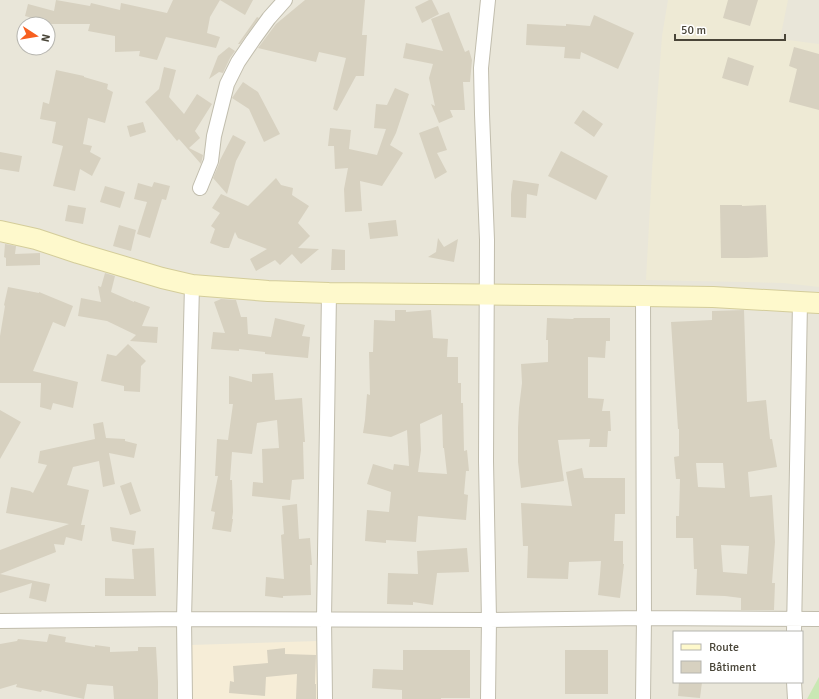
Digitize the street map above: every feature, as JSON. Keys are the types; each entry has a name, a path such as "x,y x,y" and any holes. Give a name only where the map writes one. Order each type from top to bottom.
{"street":[{"path":"200,188 211,161 214,136 228,84 238,62 269,18 285,0"},
{"path":"488,0 481,68 487,240 486,461 489,620 488,699"},
{"path":"0,231 36,239 162,278 192,285 268,291 329,293 713,297 810,302 794,625"},
{"path":"185,699 184,619 192,285"},
{"path":"326,699 324,619 329,293"},
{"path":"643,296 643,699"},
{"path":"0,621 184,619 489,620 644,618 794,625 819,619"},
{"path":"794,683 795,699"}],"shaded area":[{"path":"0,0 819,0 819,699 0,699"},
{"path":"668,0 788,0 780,39 819,44 819,287 783,283 646,280 652,170 662,36"},
{"path":"318,641 319,699 191,699 190,645"}],"green space":[{"path":"819,677 819,699 807,699"}],"building":[{"path":"56,0 90,6 91,3 120,10 121,3 167,13 173,0 220,0 210,17 207,33 220,37 216,48 166,37 157,60 139,56 140,51 115,52 115,36 88,31 90,24 56,24 56,16 25,16 28,4 54,11"},
{"path":"220,0 253,0 245,15"},
{"path":"305,0 365,0 362,35 367,35 364,76 356,76 337,111 333,109 346,58 319,52 316,62 258,48 276,24"},
{"path":"432,0 439,14 422,23 415,7"},
{"path":"728,0 758,0 750,26 723,18"},
{"path":"449,12 465,52 469,50 472,60 470,82 463,82 465,110 450,110 453,117 439,123 431,104 435,106 429,78 433,64 403,58 406,43 443,51 431,19"},
{"path":"594,15 634,33 618,69 581,52 580,59 564,58 565,47 526,45 527,24 566,26 566,24 590,26"},
{"path":"257,17 259,18 240,44 238,44"},
{"path":"229,47 235,51 223,73 219,72 209,79 218,56"},
{"path":"794,47 819,54 819,110 789,102 797,69 789,66"},
{"path":"728,57 754,66 748,86 722,78"},
{"path":"164,67 176,70 169,97 184,114 197,94 212,104 195,131 200,138 189,148 203,155 201,164 179,139 177,141 145,102 159,89"},
{"path":"56,70 84,76 108,84 107,89 113,92 105,123 88,118 83,144 92,146 90,152 101,158 92,176 80,169 75,191 53,186 63,146 52,143 56,122 40,119 43,102 49,104"},
{"path":"243,82 258,92 280,134 264,142 249,109 232,98"},
{"path":"395,88 409,94 396,133 390,145 403,153 382,186 360,181 362,211 345,212 344,189 348,168 335,169 334,146 328,146 330,128 351,130 349,149 377,155 386,129 374,128 376,104 387,105"},
{"path":"583,110 603,124 594,137 574,123"},
{"path":"143,122 146,132 130,137 127,126"},
{"path":"438,126 447,150 437,153 447,172 435,179 419,133"},
{"path":"233,135 246,142 236,161 227,194 213,178 220,160"},
{"path":"561,151 608,176 596,200 548,176"},
{"path":"0,152 22,156 19,172 0,169"},
{"path":"276,178 281,185 293,188 292,195 309,206 298,223 310,236 298,248 319,249 301,264 292,254 280,265 275,260 256,271 250,259 267,249 238,238 235,232 229,248 224,248 210,243 215,229 211,226 220,213 212,208 221,194 248,206"},
{"path":"513,180 539,184 537,196 527,194 526,218 511,217 511,194"},
{"path":"154,182 170,186 166,200 162,199 150,238 137,234 147,202 134,199 138,183 152,187"},
{"path":"105,186 125,192 120,208 100,202"},
{"path":"68,205 86,208 83,224 65,221"},
{"path":"720,205 766,205 768,257 721,258"},
{"path":"396,220 398,236 370,239 368,223"},
{"path":"119,225 136,230 131,251 113,246"},
{"path":"438,238 444,247 458,239 454,262 428,257 436,252"},
{"path":"5,244 16,246 15,254 40,253 40,265 6,266 6,258 4,257"},
{"path":"332,249 345,250 345,270 331,270"},
{"path":"105,273 115,276 111,292 150,307 142,326 158,327 157,343 130,341 136,335 107,321 78,316 81,298 101,302 98,286 101,287"},
{"path":"8,287 39,292 73,306 65,327 53,322 33,371 78,382 73,408 53,403 51,410 40,407 41,383 0,383 0,336"},
{"path":"221,299 236,300 241,317 247,317 248,334 271,337 275,318 305,325 302,336 310,337 308,358 265,354 265,352 239,349 239,351 211,349 213,332 225,333 214,302"},
{"path":"395,310 406,310 406,312 431,310 433,338 448,339 447,357 458,357 458,383 461,383 461,403 463,403 464,451 467,450 469,471 466,471 464,494 468,495 466,520 418,516 416,542 386,540 386,543 365,541 367,510 389,512 391,492 367,484 373,464 393,470 394,464 409,466 407,430 391,437 363,433 367,394 370,395 369,352 373,352 374,320 395,321","holes":["442,414 443,448 447,474 418,472 421,450 420,424"]},
{"path":"744,310 747,402 766,400 770,439 772,439 777,467 748,472 750,497 772,495 775,542 772,583 775,583 774,610 741,610 741,598 696,595 697,569 694,569 693,538 676,538 676,516 679,516 680,479 676,479 674,457 679,456 679,429 671,322 712,320 712,311","holes":["696,463 723,463 725,488 698,487","721,545 749,546 747,574 723,572"]},
{"path":"547,318 610,318 610,341 606,341 605,358 588,357 588,398 604,399 602,411 610,411 611,431 608,431 607,447 589,447 590,439 558,440 564,481 521,488 518,462 518,428 522,383 521,364 548,362 548,340 546,340"},
{"path":"128,344 146,361 141,366 140,392 124,391 124,386 101,381 107,354 116,356"},
{"path":"273,373 275,400 302,398 305,442 303,442 304,479 292,480 290,500 252,496 253,482 263,483 262,449 279,448 277,420 257,423 252,454 232,452 230,480 232,480 233,519 231,532 212,529 215,512 211,511 218,476 215,476 217,439 228,440 233,404 229,404 229,376 252,382 252,374"},
{"path":"0,410 21,422 0,459"},
{"path":"103,422 106,438 125,439 125,441 137,444 134,458 109,453 115,484 103,487 99,461 73,467 67,485 89,490 81,525 85,525 82,541 66,537 64,545 54,544 56,552 0,574 0,550 69,524 6,513 11,487 33,493 47,465 38,463 40,451 95,439 93,424"},
{"path":"582,468 584,478 625,478 625,514 615,514 614,541 623,541 624,564 620,598 598,595 601,561 569,562 568,579 527,578 528,546 523,546 521,503 572,506 566,472"},
{"path":"131,482 141,511 130,515 120,486"},
{"path":"297,504 299,539 310,538 312,565 310,565 311,595 283,596 283,598 265,596 266,577 284,579 281,535 284,534 282,506"},
{"path":"110,527 136,531 134,545 112,541"},
{"path":"154,548 156,596 105,596 105,578 134,579 132,549"},
{"path":"467,548 469,572 437,573 433,605 413,602 413,605 387,604 388,573 418,574 417,551"},
{"path":"0,574 50,584 46,602 29,598 32,583 0,593"},
{"path":"49,634 66,637 65,642 95,647 95,645 110,647 110,652 138,651 138,647 156,647 158,699 114,699 113,686 87,684 84,699 42,690 41,692 16,687 17,684 0,689 0,644 17,641 18,639 47,642"},
{"path":"285,648 285,654 316,655 316,699 296,699 297,674 266,677 265,696 229,693 230,681 234,682 233,666 268,663 267,650"},
{"path":"403,650 470,650 470,698 402,699 402,690 372,688 373,669 403,670"},
{"path":"565,650 608,650 608,694 565,694"},
{"path":"679,683 702,683 700,698 678,696"}]}
